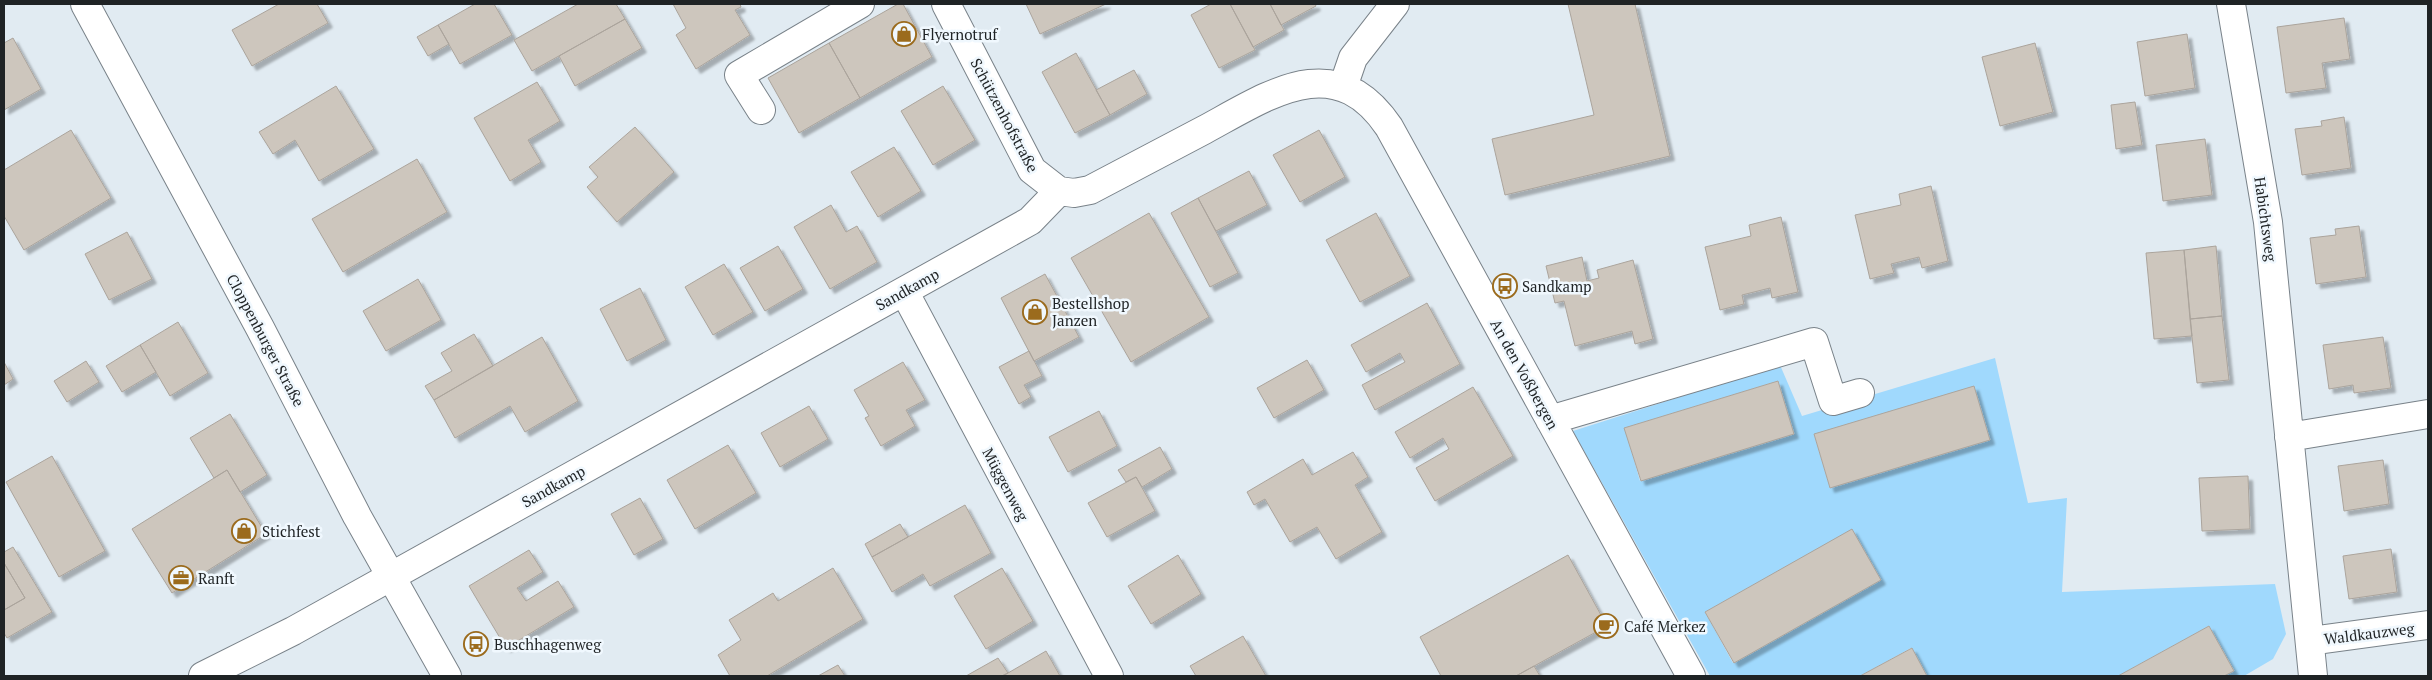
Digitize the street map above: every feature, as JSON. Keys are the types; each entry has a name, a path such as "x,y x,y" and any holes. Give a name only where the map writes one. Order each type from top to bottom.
{"street":[{"name":"Cloppenburger Straße","path":"85,4 233,276 391,576 447,676"},
{"path":"761,110 739,75 860,4"},
{"name":"Schützenhofstraße","path":"946,4 1032,170 1058,191"},
{"path":"1058,191 1074,193 1090,190 1284,88 1324,84 1343,87 1353,58 1395,4"},
{"name":"Habichtsweg","path":"2231,4 2268,222 2314,676"},
{"name":"An den Voßbergen","path":"1343,87 1368,101 1389,128 1691,676"},
{"name":"Sandkamp","path":"391,576 1030,221 1058,191"},
{"name":"Müggenweg","path":"904,291 1109,676"},
{"path":"1550,420 1814,342 1833,401 1860,393"},
{"path":"2289,436 2428,414"},
{"path":"203,676 293,631 391,576"},
{"name":"Waldkauzweg","path":"2310,641 2428,625"}],"shaded area":[{"path":"1995,358 2028,503 2067,498 2062,592 2275,584 2286,634 2273,659 2244,676 2224,676 2234,670 2209,626 2118,676 1927,676 1911,648 1860,676 1710,676 1573,431 1780,365 1802,416","holes":["1778,381 1794,434 1640,481 1625,428","1814,434 1990,440 1830,488","1852,530 1880,580 1733,663 1705,612"]}],"building":[{"path":"279,4 317,4 328,23 252,66 232,30"},
{"path":"475,4 494,4 512,35 460,64 438,25"},
{"path":"578,4 616,4 625,19 532,71 514,40"},
{"path":"673,4 740,4 741,7 735,10 750,35 696,69 676,35 686,28"},
{"path":"898,4 903,4 932,57 860,98 829,43"},
{"path":"1026,4 1106,4 1040,34"},
{"path":"1211,4 1230,4 1255,50 1219,68 1191,15"},
{"path":"1230,4 1270,4 1284,30 1253,47"},
{"path":"1270,4 1315,4 1316,6 1281,25"},
{"path":"1568,4 1635,4 1670,156 1505,195 1492,139 1594,115"},
{"path":"2344,18 2350,59 2322,63 2326,88 2286,93 2277,27"},
{"path":"625,19 642,48 575,86 559,56"},
{"path":"438,25 449,44 428,56 417,37"},
{"path":"2187,34 2195,88 2145,96 2137,42"},
{"path":"13,38 41,89 4,110 4,43"},
{"path":"829,43 860,98 799,133 768,78"},
{"path":"2035,43 2053,112 2000,126 1982,57"},
{"path":"1076,53 1110,115 1075,133 1042,72"},
{"path":"1134,70 1147,94 1110,115 1096,90"},
{"path":"537,82 560,121 528,140 541,162 510,181 474,118"},
{"path":"336,86 374,149 319,181 295,140 273,154 259,132"},
{"path":"943,86 975,140 933,165 901,111"},
{"path":"2135,102 2142,145 2116,149 2111,105"},
{"path":"2344,117 2351,168 2302,175 2295,129 2322,126 2321,121"},
{"path":"635,127 674,172 617,222 587,187 598,177 589,167"},
{"path":"71,130 111,198 24,250 4,216 4,170"},
{"path":"1319,130 1345,177 1300,202 1273,155"},
{"path":"2205,139 2212,195 2163,201 2156,145"},
{"path":"894,147 921,191 878,217 851,172"},
{"path":"417,159 447,212 343,272 312,219"},
{"path":"1249,171 1267,205 1216,231 1198,198"},
{"path":"1931,186 1948,261 1922,268 1919,257 1891,264 1894,273 1870,279 1855,215 1901,205 1899,194"},
{"path":"1198,198 1238,273 1210,287 1171,213"},
{"path":"831,205 846,232 857,226 877,262 830,289 794,227"},
{"path":"1149,213 1209,317 1131,362 1071,258"},
{"path":"1376,213 1410,276 1360,302 1326,240"},
{"path":"1781,217 1798,292 1772,298 1770,288 1742,295 1744,304 1720,310 1705,247 1751,236 1749,225"},
{"path":"2359,226 2366,277 2316,284 2310,238 2336,235 2335,229"},
{"path":"127,232 152,279 109,300 85,254"},
{"path":"778,246 803,289 765,311 740,268"},
{"path":"2216,246 2222,316 2190,319 2184,250"},
{"path":"2184,250 2192,336 2154,339 2146,253"},
{"path":"1582,257 1587,281 1599,278 1597,270 1633,260 1653,339 1635,344 1632,331 1575,346 1564,301 1555,303 1546,266"},
{"path":"724,264 753,312 713,335 685,287"},
{"path":"1045,274 1079,337 1034,361 1001,298"},
{"path":"418,279 441,320 386,351 363,311"},
{"path":"640,288 666,340 627,361 600,309"},
{"path":"1427,303 1460,364 1375,410 1362,385 1405,362 1400,353 1366,372 1351,345"},
{"path":"2222,316 2229,380 2197,383 2190,319"},
{"path":"178,322 208,373 170,396 140,345"},
{"path":"474,334 493,366 434,400 425,386 452,371 441,353"},
{"path":"542,337 578,401 525,432 510,406 455,438 434,400"},
{"path":"2383,337 2391,388 2354,393 2353,385 2329,389 2323,345"},
{"path":"140,345 156,372 122,392 106,366"},
{"path":"1029,351 1042,376 1024,385 1031,397 1019,404 999,367"},
{"path":"1307,360 1324,390 1274,418 1257,388"},
{"path":"86,361 99,382 67,402 54,381"},
{"path":"4,362 13,379 4,385"},
{"path":"903,362 925,400 906,410 915,426 881,446 865,418 869,416 854,390"},
{"path":"1778,381 1794,434 1641,481 1624,428"},
{"path":"1974,386 1990,440 1830,488 1814,434"},
{"path":"1473,387 1513,456 1435,501 1416,468 1449,449 1443,438 1410,458 1395,432"},
{"path":"809,406 828,439 780,467 761,433"},
{"path":"1099,411 1117,446 1068,472 1049,437"},
{"path":"230,414 267,475 240,492 227,470 214,478 190,438"},
{"path":"728,445 756,493 695,529 667,480"},
{"path":"1160,447 1172,469 1142,487 1136,477 1126,482 1118,470"},
{"path":"1353,452 1368,477 1355,485 1382,532 1336,559 1317,527 1290,542 1265,499 1254,505 1247,492 1303,459 1312,475"},
{"path":"52,456 105,551 59,577 6,482"},
{"path":"2383,460 2389,504 2344,511 2338,466"},
{"path":"227,470 266,534 172,593 132,529"},
{"path":"2248,476 2250,529 2202,531 2199,478"},
{"path":"1136,477 1155,511 1107,537 1088,503"},
{"path":"640,498 663,539 634,555 611,514"},
{"path":"965,505 991,553 930,586 923,574 892,592 872,557"},
{"path":"900,524 908,537 872,557 865,544"},
{"path":"1852,529 1881,580 1734,663 1705,612"},
{"path":"13,547 52,612 7,638 4,633 4,610 25,598 4,563 4,552"},
{"path":"2391,549 2397,592 2349,599 2343,556"},
{"path":"529,550 543,572 517,588 526,601 558,581 574,607 506,648 469,586"},
{"path":"1178,555 1201,594 1151,624 1128,586"},
{"path":"1568,555 1607,626 1516,676 1441,676 1420,637"},
{"path":"4,563 25,598 4,610"},
{"path":"833,568 863,619 767,676 730,676 718,655 741,640 729,620 773,593 778,601"},
{"path":"1002,568 1033,621 986,649 954,596"},
{"path":"2209,626 2234,671 2224,676 2118,676"},
{"path":"1243,636 1266,676 1196,676 1190,666"},
{"path":"1912,648 1927,676 1860,676"},
{"path":"1046,651 1060,676 1002,676 1008,673"},
{"path":"998,658 1008,673 1002,676 966,676"},
{"path":"838,665 845,676 818,676"},
{"path":"1534,666 1540,676 1516,676"}],"place":[{"name":"Flyernotruf","path":"904,34"},
{"name":"Sandkamp","path":"1505,286"},
{"name":"Bestellshop Janzen","path":"1035,312"},
{"name":"Stichfest","path":"244,531"},
{"name":"Ranft","path":"181,578"},
{"name":"Café Merkez","path":"1606,626"},
{"name":"Buschhagenweg","path":"476,644"}]}
